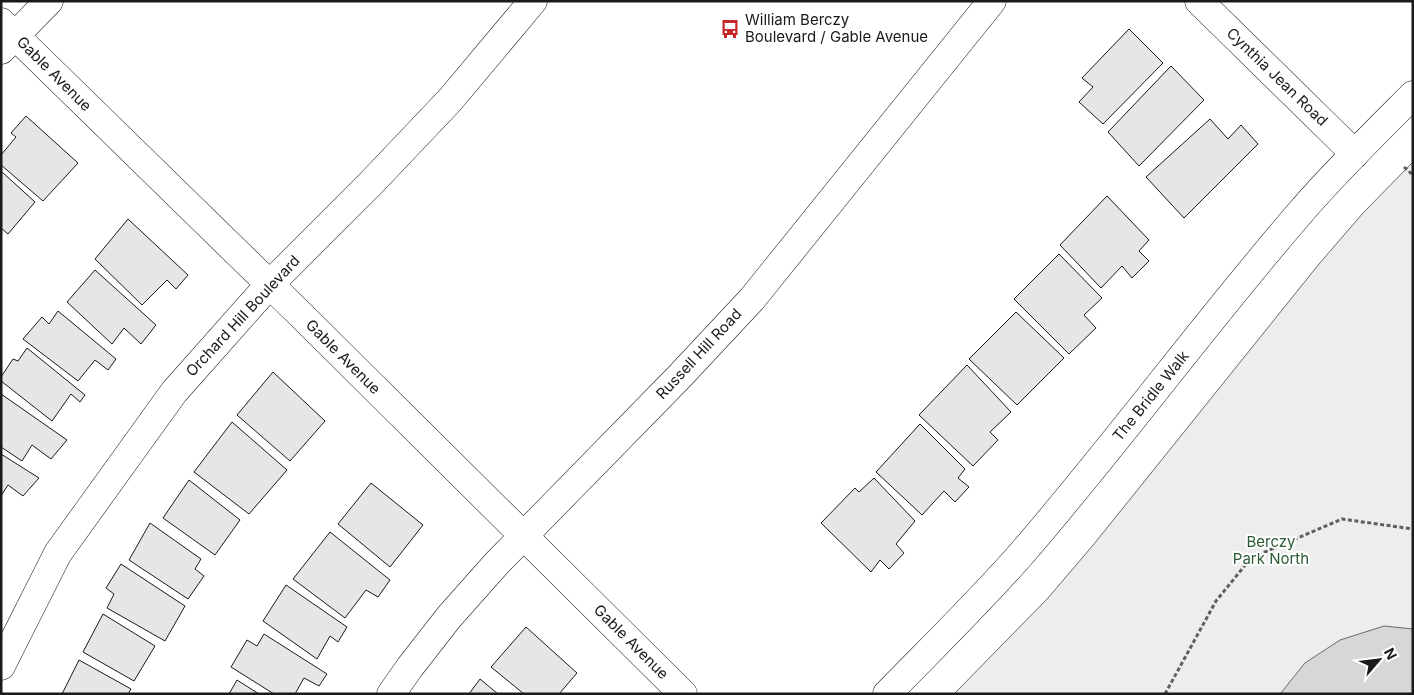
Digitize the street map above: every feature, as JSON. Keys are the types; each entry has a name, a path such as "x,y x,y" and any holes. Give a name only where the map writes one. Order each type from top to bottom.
{"street":[{"path":"6,36 50,1"},
{"name":"Orchard Hill Boulevard","path":"1,666 58,553 174,392 269,285 373,181 450,100 533,1"},
{"name":"Russell Hill Road","path":"391,694 449,616 496,563 524,537 752,299 992,1"},
{"name":"Cynthia Jean Road","path":"1199,1 1354,154"},
{"name":"Gable Avenue","path":"6,36 269,285 683,694"},
{"name":"The Bridle Walk","path":"887,694 988,591 1029,545 1301,212 1354,154 1413,95"}],"path":[{"path":"1404,167 1413,175"},
{"path":"1165,694 1216,601 1251,558 1342,519 1413,529"}],"shaded area":[{"name":"Berczy Park North","path":"1413,162 1413,694 954,694 1048,598 1094,544 1319,264 1363,213"},
{"path":"1384,626 1413,629 1413,694 1280,694 1305,663 1340,640"}],"building":[{"path":"1129,29 1163,63 1103,124 1079,102 1093,87 1082,78"},
{"path":"1171,66 1204,100 1139,166 1108,132"},
{"path":"26,116 78,163 43,201 1,165 1,155 16,137 11,133"},
{"path":"1210,119 1228,139 1241,125 1258,144 1184,218 1146,177"},
{"path":"1,171 35,202 8,234 1,228"},
{"path":"1107,196 1149,240 1139,251 1149,261 1132,278 1122,266 1101,288 1060,245"},
{"path":"128,219 188,275 176,289 167,280 142,305 95,259"},
{"path":"1059,254 1102,298 1084,315 1096,328 1069,354 1014,299"},
{"path":"95,270 156,325 141,344 124,328 112,344 67,302"},
{"path":"58,311 116,359 108,370 95,360 78,381 23,339 42,317 49,324"},
{"path":"1016,312 1064,358 1017,405 969,359"},
{"path":"27,348 85,395 80,402 71,394 52,421 1,381 1,377 13,359 18,361"},
{"path":"967,365 1011,412 990,432 998,440 973,466 919,415"},
{"path":"273,372 325,421 290,461 237,415"},
{"path":"1,394 67,440 51,459 32,445 22,461 1,447"},
{"path":"232,422 287,470 249,514 194,472"},
{"path":"920,424 965,469 958,478 969,487 955,502 944,491 922,515 876,472"},
{"path":"1,454 39,478 23,496 8,485 1,496"},
{"path":"874,478 915,521 896,544 904,553 889,569 880,560 871,572 821,523 855,488 859,492"},
{"path":"189,480 240,520 215,555 163,518"},
{"path":"371,483 423,525 390,567 338,524"},
{"path":"150,523 201,559 195,569 204,576 188,599 129,560"},
{"path":"330,532 390,580 378,597 366,590 345,618 293,579"},
{"path":"121,564 185,606 165,641 107,608 114,594 106,588"},
{"path":"286,585 347,627 338,642 330,636 317,659 263,621"},
{"path":"103,614 155,646 134,681 83,652"},
{"path":"526,627 577,673 559,694 524,694 491,667"},
{"path":"264,634 327,674 319,686 304,678 295,694 274,694 231,667 247,640 257,646"},
{"path":"79,660 131,689 128,694 62,694"},
{"path":"480,679 498,694 469,694"},
{"path":"237,680 259,694 229,694"}],"place":[{"name":"William Berczy Boulevard / Gable Avenue","path":"730,29"}]}
